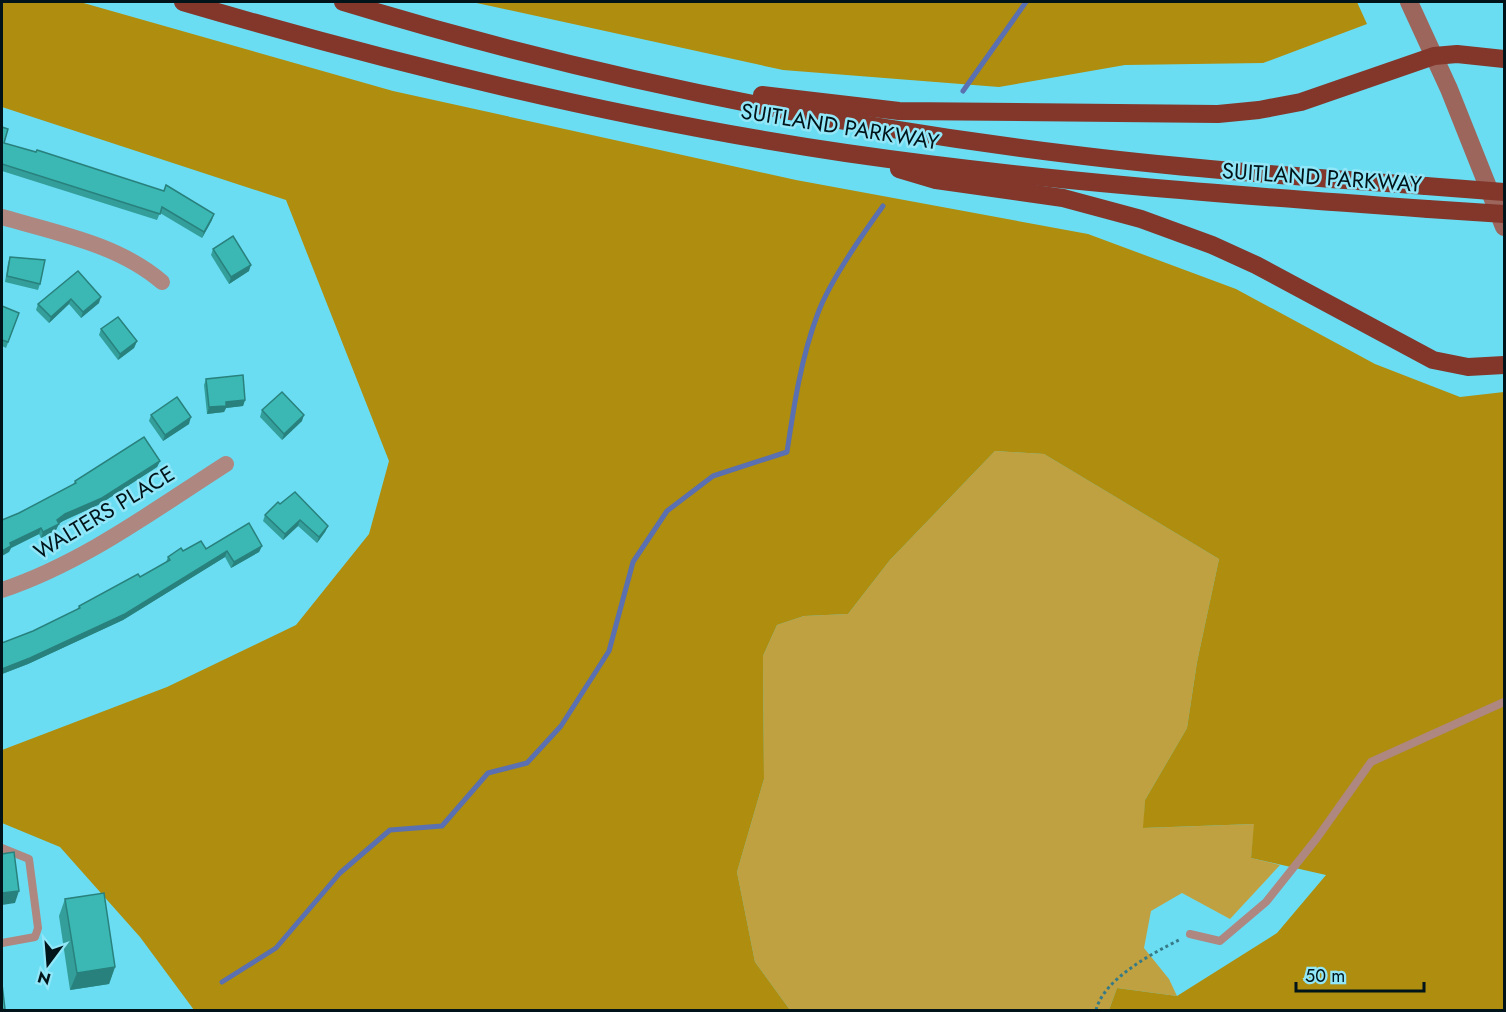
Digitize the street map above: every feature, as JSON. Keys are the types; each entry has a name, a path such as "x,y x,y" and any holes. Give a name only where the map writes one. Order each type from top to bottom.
{"highway":[{"name":"SUITLAND PARKWAY","path":"183,2 332,44 492,85 655,120 843,152 1095,183 1504,214"},
{"name":"SUITLAND PARKWAY","path":"343,2 487,42 691,91 881,127 1067,154 1504,192"},
{"path":"691,91 792,97 899,111 1218,114 1259,110 1301,102 1434,56 1457,54 1504,58"},
{"path":"843,152 936,180 1055,197 1141,219 1212,244 1433,360 1468,367 1504,365"}],"main road":[{"path":"1409,2 1434,56 1504,227"}],"street":[{"path":"2,217 114,252 142,264 162,282"},
{"name":"WALTERS PLACE","path":"2,590 40,578 116,535 226,464"}],"lane":[{"path":"1190,934 1220,941 1266,902 1317,838 1371,762 1504,702"},
{"path":"2,848 29,859 38,928 35,938 2,943"}],"path":[{"path":"1096,1011 1099,999 1139,961 1190,934"}],"shaded area":[{"path":"2,2 80,2 393,91 796,180 1088,234 1236,289 1375,364 1460,397 1504,392 1504,1010 1109,1010 1117,988 1177,996 1277,933 1326,875 1251,858 1254,824 1143,828 1145,800 1187,728 1197,662 1219,559 1044,454 995,451 890,560 848,614 804,616 777,625 763,656 764,779 737,872 755,962 790,1010 194,1010 140,937 60,847 2,823 2,750 167,687 296,625 369,534 389,461 286,200 2,107"},
{"path":"472,2 1357,2 1367,24 1263,63 1125,65 999,87 783,70"},
{"path":"995,451 1044,454 1219,559 1197,662 1187,728 1145,800 1144,828 1255,824 1251,858 1280,865 1230,919 1182,893 1151,911 1144,948 1169,979 1177,996 1117,988 1109,1010 790,1010 755,962 737,872 764,779 763,656 777,625 804,616 848,614 890,560"}],"building":[{"path":"2,127 8,129 4,143 36,152 37,150 164,191 166,185 214,214 204,232 162,207 160,214 2,164"},
{"path":"233,236 251,265 231,277 213,249"},
{"path":"10,257 45,260 40,284 7,276"},
{"path":"78,271 101,297 83,312 71,299 51,317 38,304"},
{"path":"2,306 19,313 8,342 2,340"},
{"path":"118,317 137,341 120,354 101,329"},
{"path":"243,375 245,400 226,402 226,406 209,407 206,379"},
{"path":"282,392 304,415 284,434 262,410"},
{"path":"177,397 191,417 165,435 151,415"},
{"path":"144,437 160,461 102,498 65,514 57,520 59,524 43,532 41,528 10,543 11,546 2,551 2,520 76,483 75,481"},
{"path":"295,492 328,526 319,537 300,520 285,534 265,515 278,502 280,504"},
{"path":"249,523 262,546 234,562 227,551 125,614 2,669 2,643 80,608 79,606 138,574 140,577 170,560 168,557 181,548 183,551 201,541 206,549"},
{"path":"14,852 19,891 2,893 2,854"},
{"path":"104,893 115,967 77,973 65,899"},
{"path":"2,984 5,1009 2,1009"}],"waterway":[{"path":"963,91 1026,2"},
{"path":"222,982 276,948 340,873 390,830 442,826 488,773 527,763 561,726 609,651 633,562 667,511 713,476 787,452 803,364 823,300 856,244 883,206"}]}
